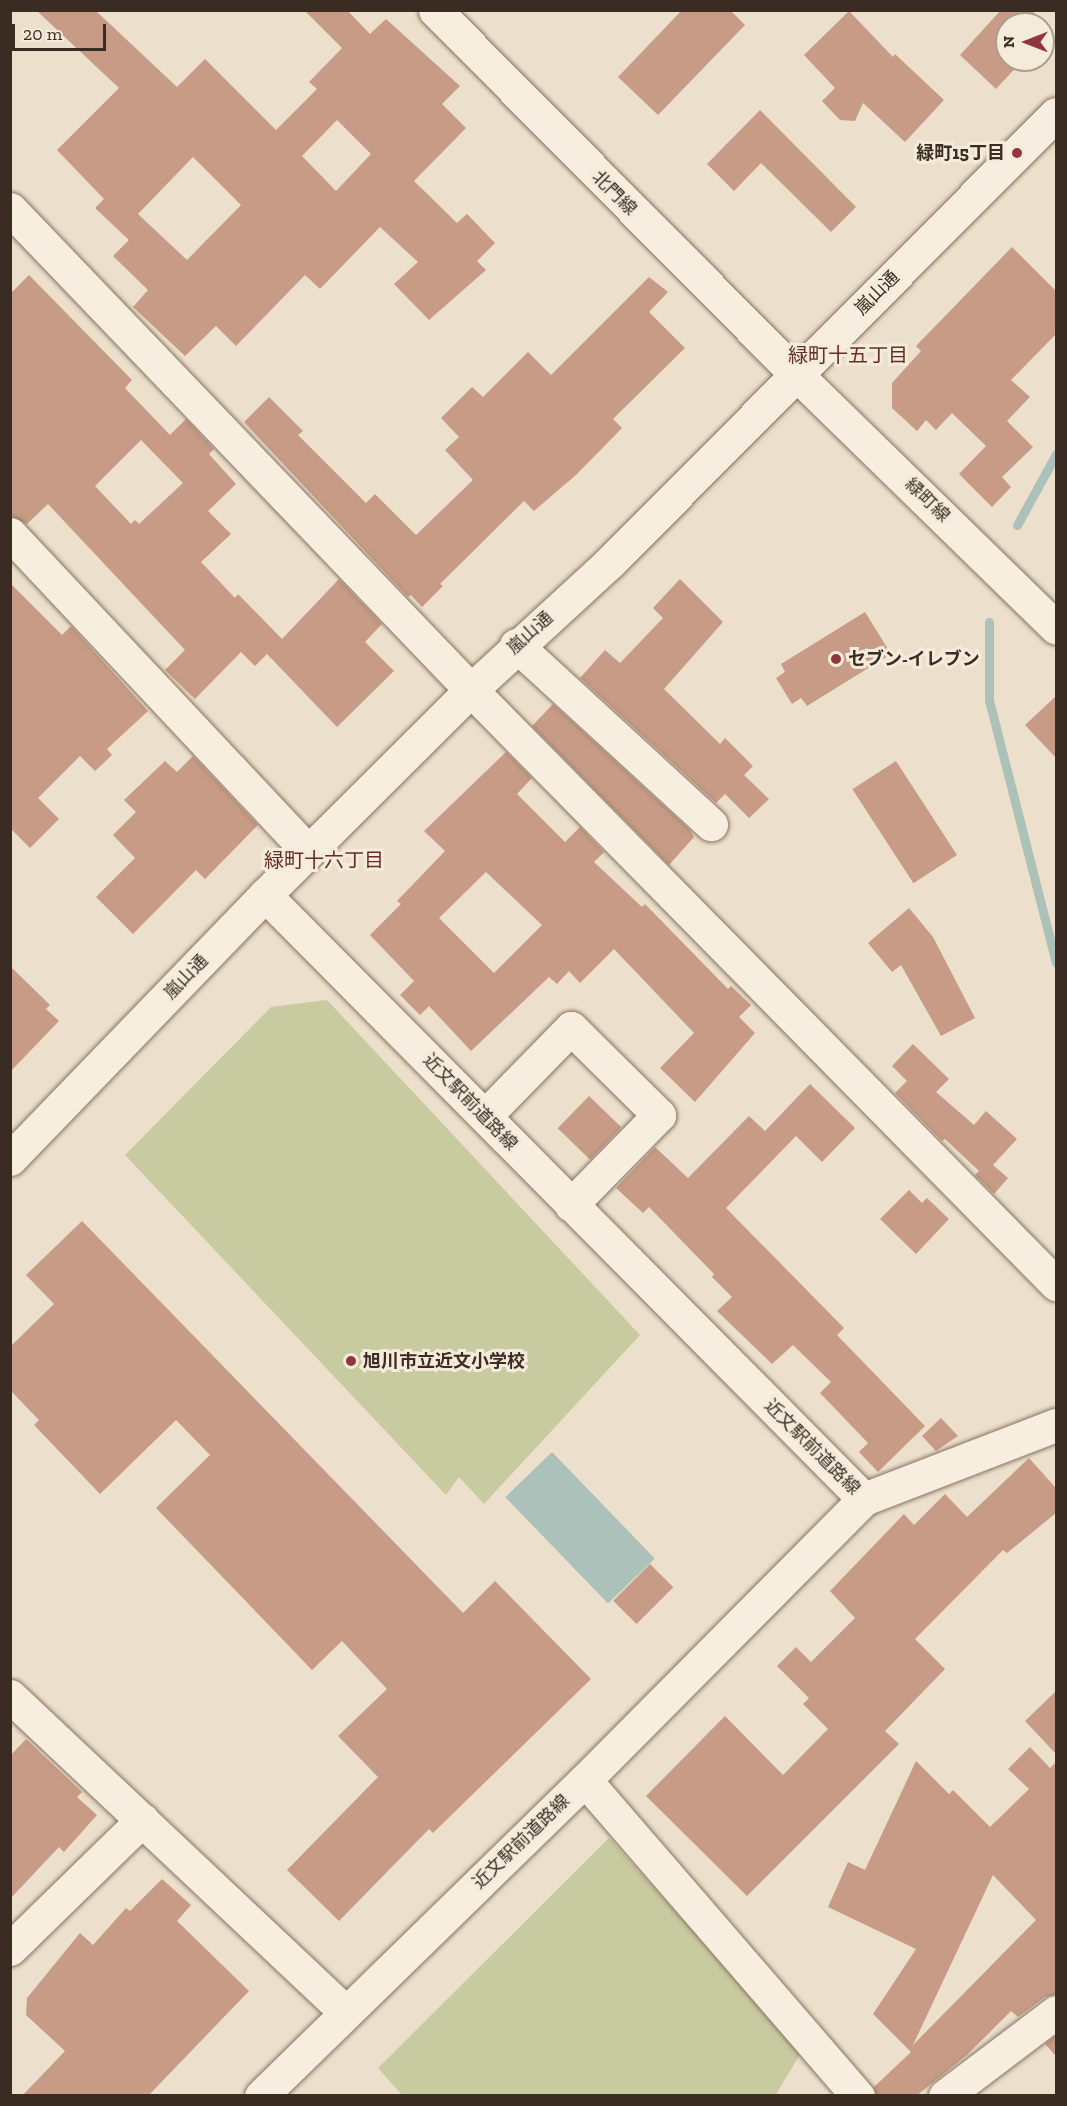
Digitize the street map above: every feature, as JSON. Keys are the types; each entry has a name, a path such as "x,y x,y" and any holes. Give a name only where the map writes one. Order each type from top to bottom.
{"street":[{"name":"北門線","path":"435,10 796,374"},
{"name":"嵐山通","path":"10,1159 265,895 516,645 610,562 1056,114"},
{"path":"10,209 471,690 1056,1284"},
{"name":"緑町線","path":"796,374 1056,628"},
{"path":"10,534 309,852"},
{"path":"516,645 711,824"},
{"name":"近文駅前道路線","path":"261,2096 344,2011 585,1780 864,1499 265,895"},
{"path":"485,1116 571,1028 659,1115 571,1205"},
{"path":"864,1499 1056,1425"},
{"path":"10,1696 344,2011"},
{"path":"585,1780 858,2096"},
{"path":"10,1949 142,1820"},
{"path":"945,2096 1056,2012"}],"green space":[{"path":"327,1000 640,1335 484,1504 459,1477 446,1495 125,1155 271,1007"},
{"path":"609,1838 802,2051 775,2096 402,2095 378,2068"}],"shaded area":[{"path":"552,1452 655,1558 608,1604 505,1497"}],"building":[{"path":"36,10 95,10 177,87 205,59 276,130 317,89 309,82 342,48 304,10 347,10 370,34 386,19 460,86 442,104 466,128 414,181 457,223 467,214 495,243 477,261 486,270 429,320 394,284 418,262 380,227 320,289 305,275 236,346 216,326 185,356 133,307 148,290 113,256 129,240 95,208 104,199 57,150 119,88","holes":["337,120 371,154 336,191 302,156","193,157 241,205 187,260 138,214"]},
{"path":"682,10 730,10 745,25 658,115 618,77"},
{"path":"1001,10 1031,10 1033,12 999,12"},
{"path":"849,11 893,57 895,54 944,100 905,142 863,103 855,121 840,120 822,101 835,88 804,55"},
{"path":"995,17 995,72 1012,72 996,89 960,55"},
{"path":"760,110 856,207 831,232 761,163 734,191 707,164"},
{"path":"1012,247 1056,291 1056,334 1011,380 1030,397 1007,421 1033,447 1002,477 1011,487 992,507 959,474 986,446 952,413 936,430 926,420 917,431 892,408 892,383 921,351 916,346"},
{"path":"29,275 132,380 125,388 170,435 186,419 214,449 209,454 236,484 208,511 231,534 201,562 235,598 238,594 282,639 339,579 382,624 365,642 394,671 337,727 267,654 255,666 241,652 195,699 165,670 185,650 48,504 27,524 10,516 10,294","holes":["141,440 183,483 139,524 135,520 131,524 95,486"]},
{"path":"649,277 668,292 649,312 685,348 613,419 622,428 577,474 534,511 524,501 440,584 443,586 422,607 411,595 408,597 244,422 269,397 303,431 298,435 366,503 375,494 416,535 473,480 445,450 459,437 441,418 472,387 483,397 528,352 551,375"},
{"path":"680,579 723,622 664,689 720,744 725,738 753,766 744,775 769,799 749,818 725,794 716,803 580,678 605,650 620,663 663,618 653,608"},
{"path":"10,583 62,635 71,626 148,711 107,749 112,755 95,771 80,756 38,798 59,819 30,848 10,828"},
{"name":"セブン-イレブン","path":"865,612 891,654 807,706 801,698 792,704 776,678 785,672 781,664"},
{"path":"1056,696 1056,758 1025,725"},
{"path":"553,704 690,830 694,837 669,865 532,726"},
{"path":"506,752 532,778 517,794 565,842 580,827 604,852 594,862 642,907 645,904 728,989 731,986 751,1005 739,1017 755,1033 695,1102 660,1068 694,1033 614,949 580,983 569,971 557,984 549,977 471,1051 429,1006 420,1015 400,995 414,981 370,935 401,904 397,901 445,851 424,831","holes":["486,872 542,925 494,973 439,918"]},
{"path":"193,756 258,825 205,879 196,870 133,934 96,897 135,858 113,835 136,812 124,800 165,761 177,772"},
{"path":"896,761 957,855 913,883 852,789"},
{"path":"909,908 933,937 975,1018 941,1036 901,965 892,972 868,943"},
{"path":"10,966 50,1005 46,1009 59,1021 10,1072"},
{"path":"913,1044 949,1079 936,1092 974,1125 986,1111 1017,1139 993,1165 1008,1178 994,1194 975,1175 979,1171 945,1139 942,1141 895,1093 907,1081 892,1066"},
{"path":"810,1084 855,1128 822,1162 796,1136 726,1208 844,1328 837,1335 925,1426 878,1472 859,1452 868,1443 820,1393 831,1382 793,1345 772,1364 717,1311 732,1297 712,1277 714,1274 649,1207 643,1213 616,1188 655,1147 688,1178 749,1116 765,1131"},
{"path":"589,1096 621,1127 590,1160 558,1128"},
{"path":"909,1190 922,1203 927,1198 949,1219 916,1254 880,1219"},
{"path":"82,1221 463,1613 495,1581 591,1679 433,1833 429,1829 339,1921 287,1870 378,1777 338,1736 387,1689 342,1641 312,1670 156,1508 210,1455 176,1420 100,1494 34,1425 39,1420 10,1390 10,1347 54,1304 26,1275"},
{"path":"941,1418 958,1436 936,1451 922,1436"},
{"path":"1029,1458 1056,1488 1056,1513 1007,1553 1003,1550 915,1639 945,1669 885,1731 899,1744 747,1896 646,1796 725,1716 783,1775 828,1729 803,1704 809,1698 777,1666 796,1647 811,1662 855,1618 830,1591 904,1514 914,1525 945,1494 967,1517"},
{"path":"650,1564 673,1587 637,1624 613,1601"},
{"path":"1056,1691 1056,1754 1025,1721"},
{"path":"26,1739 82,1792 77,1797 97,1815 64,1852 59,1847 10,1899 10,1756"},
{"path":"1030,1747 1050,1768 1056,1762 1056,1994 1045,1997 1018,2017 1011,2011 967,2055 916,2096 876,2096 874,2087 911,2052 873,2014 916,1949 828,1907 848,1862 865,1870 916,1761 949,1794 953,1790 990,1827 1029,1789 1008,1769","holes":["993,1875 1036,1920 913,2045"]},
{"path":"162,1879 191,1905 177,1921 249,1991 148,2096 22,2096 65,2051 26,2015 27,1998 80,1933 93,1945 126,1908 130,1911"},
{"path":"1056,2035 1056,2056 1045,2044"}],"waterway":[{"path":"1017,525 1056,454"},
{"path":"989,622 989,700 1056,963"}],"place":[{"name":"緑町15丁目","path":"1017,153"},
{"name":"セブン-イレブン","path":"836,659"},
{"name":"旭川市立近文小学校","path":"351,1361"}],"district":[{"name":"緑町十五丁目","path":"848,355"},
{"name":"緑町十六丁目","path":"324,860"}]}
